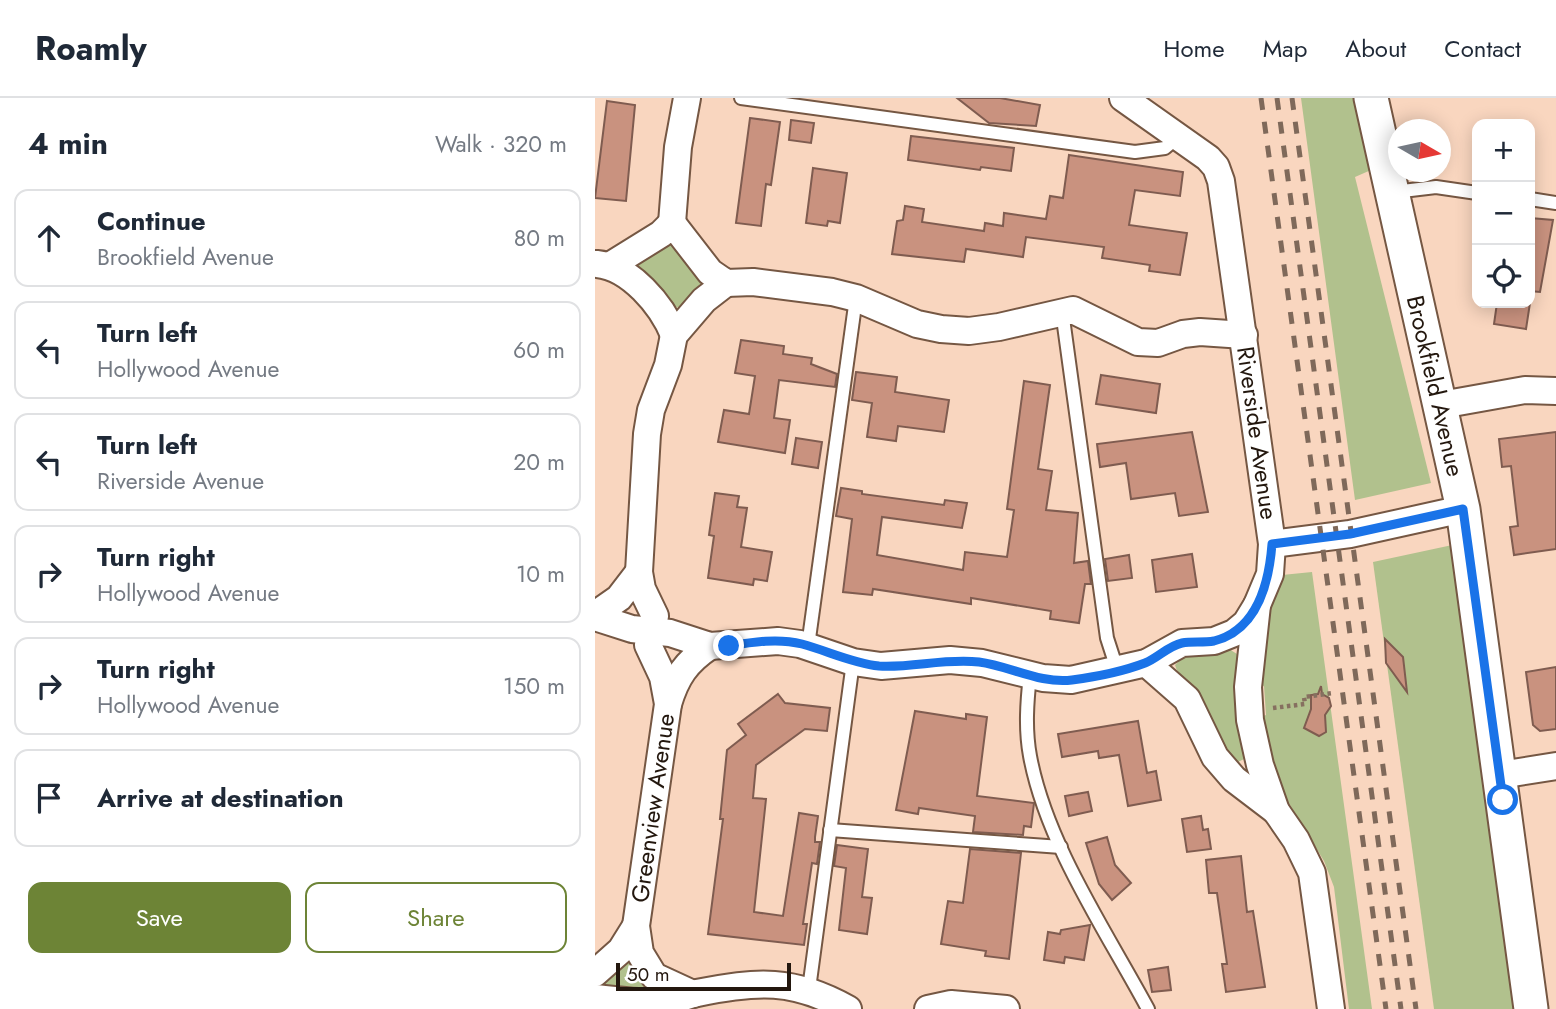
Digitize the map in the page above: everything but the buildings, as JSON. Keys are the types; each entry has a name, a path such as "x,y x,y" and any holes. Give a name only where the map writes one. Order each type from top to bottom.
{"street":[{"path":"674,335 662,311 603,264 661,234 671,223 678,147 687,98"},
{"name":"Riverside Avenue","path":"1123,98 1216,167 1244,335 1272,544 1270,574 1257,605 1248,687 1250,720 1260,765 1276,811 1296,840 1312,873 1331,1009"},
{"name":"Brookfield Avenue","path":"1371,98 1389,192 1441,405 1463,509 1531,1009"},
{"path":"671,223 710,272 726,283 794,286 856,298 890,315 941,329 969,331 999,327 1062,310 1090,316 1138,342 1158,343 1200,332 1244,335"},
{"name":"Greenview Avenue","path":"693,994 654,976 640,953 636,926 668,704 663,677 649,645 655,616 642,589 639,572 647,434 674,335 704,300 726,283"},
{"path":"1441,405 1525,390 1556,391"},
{"path":"1272,544 1350,534 1463,509"},
{"path":"595,616 619,598 639,572"},
{"path":"595,616 632,629 670,632 710,646 761,641 808,646 853,662 880,666 950,660 982,663 1030,675 1071,680 1146,663 1182,643 1214,640 1234,633 1246,623 1257,605"},
{"path":"668,704 681,670 710,646"},
{"name":"Riverside Avenue","path":"1146,663 1187,699 1215,757 1234,779 1276,811"},
{"path":"1500,775 1556,766"},
{"name":"Greenview Avenue","path":"595,973 621,950 636,926"},
{"path":"595,998 629,1003 672,1000 693,994 763,984 809,989 848,1009"},
{"path":"927,1009 951,1004 1006,1009"}],"lane":[{"path":"741,98 1135,152 1165,148 1178,137"},
{"path":"1389,192 1436,187 1472,191"},
{"path":"1535,200 1556,203"},
{"path":"808,646 856,298"},
{"path":"1062,310 1107,638 1117,670"},
{"path":"809,989 853,662"},
{"path":"1030,675 1026,708 1030,755 1061,847 1148,1009"},
{"path":"830,830 1061,847"}],"path":[{"path":"1262,710 1305,704 1304,697 1333,693"}],"green space":[{"path":"1301,98 1355,98 1371,170 1355,177 1431,483 1355,500"},
{"path":"663,242 675,244 709,284 685,310 671,305 637,271 638,260"},
{"path":"1457,544 1520,1009 1434,1009 1373,562"},
{"path":"1312,572 1372,1009 1349,1009 1334,887 1324,861 1287,800 1270,755 1261,717 1266,715 1264,686 1258,685 1262,657 1282,575"},
{"path":"1229,649 1237,654 1246,751 1244,759 1238,762 1231,758 1219,742 1195,692 1175,665 1184,656"},
{"path":"626,961 632,961 649,990 602,988 601,984"}],"railway":[{"path":"1261,98 1386,1009"},
{"path":"1277,98 1401,1009"},
{"path":"1292,98 1416,1009"}],"route":[{"path":"729,646 761,641 800,644 853,662 880,666 950,660 982,663 1043,678 1071,680 1146,663 1164,650 1182,643 1214,640 1234,633 1246,623 1257,605 1270,574 1272,544 1350,534 1463,509 1503,800"}]}
